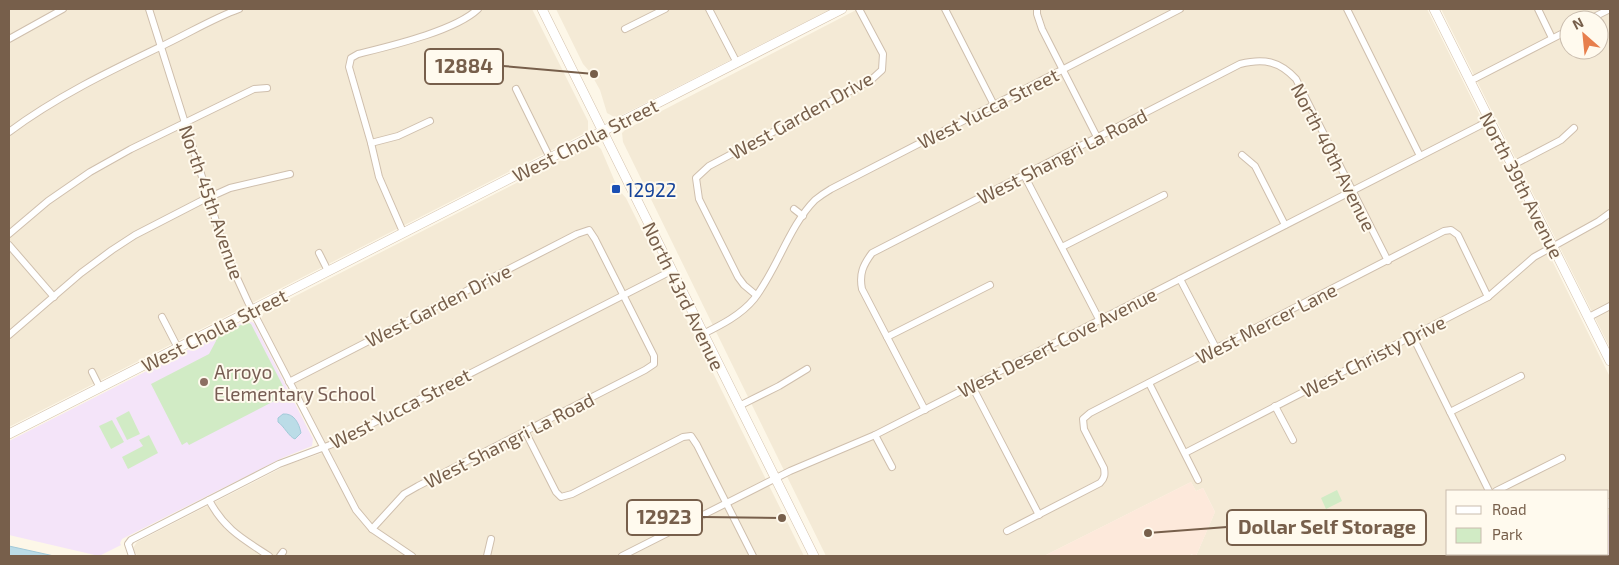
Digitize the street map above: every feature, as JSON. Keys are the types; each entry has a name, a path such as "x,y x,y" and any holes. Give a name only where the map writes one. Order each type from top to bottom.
{"street":[{"path":"9,39 61,9"},
{"name":"North 45th Avenue","path":"149,9 227,256 252,310 347,496 356,510 372,529 412,556"},
{"path":"9,132 67,94 196,28 239,9"},
{"path":"403,232 378,177 371,144 349,67 351,58 358,54 428,34 470,16 478,9"},
{"name":"North 43rd Avenue","path":"542,9 814,556"},
{"path":"625,29 665,9"},
{"path":"709,9 737,63"},
{"name":"West Cholla Street","path":"9,434 842,9"},
{"name":"West Garden Drive","path":"756,296 738,277 699,199 696,178 709,166 871,80 882,70 883,54 859,9"},
{"path":"945,9 994,105"},
{"path":"1037,9 1042,29 1097,137"},
{"name":"West Yucca Street","path":"703,334 730,319 748,305 756,296 803,216 816,200 839,184 1180,9"},
{"path":"1347,9 1420,156"},
{"name":"North 39th Avenue","path":"1434,9 1610,361"},
{"path":"1538,9 1552,38"},
{"path":"1470,81 1559,35"},
{"name":"West Shangri La Road","path":"887,337 862,289 859,278 872,253 1240,64 1252,61 1271,62"},
{"name":"North 40th Avenue","path":"1271,62 1288,71 1301,87 1388,261"},
{"path":"9,234 72,183 105,163 254,88 267,88"},
{"path":"516,89 550,158"},
{"name":"West Desert Cove Avenue","path":"622,556 775,479 817,459 852,447 876,435 1489,120"},
{"path":"371,144 398,136 430,121"},
{"path":"1513,165 1561,140 1574,128"},
{"path":"1242,155 1255,166 1285,225"},
{"path":"9,335 81,273 135,236 208,198 239,186 290,174"},
{"path":"1024,175 1100,321"},
{"path":"1062,247 1164,194"},
{"path":"794,209 803,216"},
{"path":"1553,246 1599,222 1610,213"},
{"name":"West Garden Drive","path":"289,382 577,234 589,230 623,295"},
{"name":"West Mercer Lane","path":"1039,515 1100,483 1103,479 1105,474 1104,468 1084,429 1083,419 1090,413 1444,231 1451,230 1458,235 1488,297"},
{"path":"9,245 54,297"},
{"name":"West Christy Drive","path":"1185,453 1488,297 1534,257 1553,246"},
{"path":"319,253 328,271"},
{"name":"West Yucca Street","path":"132,556 128,544 131,540 295,457 322,447 672,270"},
{"path":"1180,279 1216,348"},
{"path":"924,410 887,337 990,285"},
{"name":"West Shangri La Road","path":"372,529 404,494 654,364 654,356 623,295"},
{"path":"1589,317 1610,306"},
{"path":"162,316 178,348"},
{"path":"1412,335 1489,490"},
{"path":"739,406 779,386 807,369"},
{"path":"92,372 100,388"},
{"path":"1450,412 1521,376"},
{"path":"1150,383 1198,480"},
{"path":"972,386 1039,515 1007,531"},
{"path":"1275,406 1293,440"},
{"path":"525,432 556,492 561,498 683,437 691,436 698,445 753,556"},
{"path":"876,435 892,467"},
{"path":"1498,490 1562,458"},
{"path":"209,500 219,518 234,533 269,556"},
{"path":"486,556 491,539"}],"shaded area":[{"path":"9,9 532,9 588,121 588,130 9,427"},
{"path":"556,9 831,9 616,118 607,113 600,90 583,64"},
{"path":"858,9 1427,9 1610,377 1610,490 1446,490 1446,555 1482,555 1480,556 1196,556 1215,512 1203,488 1196,491 1191,482 1044,556 826,556 623,142 622,133"},
{"path":"1441,9 1610,9 1610,348"},
{"path":"593,145 601,149 618,189 626,198 804,556 138,556 135,553 133,548 137,542 287,465 328,451 261,319 264,312"},
{"name":"Arroyo Elementary School","path":"247,320 254,323 313,439 312,446 282,458 122,539 121,545 99,556 9,535 9,441"},
{"path":"1191,482 1196,491 1203,488 1215,512 1196,556 1191,554 1190,556 1044,556"},
{"path":"1609,514 1610,556 1523,556 1609,555"}],"green space":[{"path":"247,322 251,324 284,388 277,391 280,398 189,445 187,442 182,445 151,384 209,354 216,341 215,337"},
{"path":"129,411 140,434 127,440 116,418"},
{"path":"112,420 124,442 111,449 99,426"},
{"path":"149,435 158,453 128,469 122,457 143,446 139,440"},
{"path":"1337,490 1342,501 1326,509 1321,498"}],"water":[{"path":"283,414 293,417 299,426 301,433 295,439 278,422 278,418"},
{"path":"9,546 54,556 9,556"}],"place":[{"name":"12884","path":"594,74"},
{"name":"12922","path":"616,189"},
{"name":"Arroyo Elementary School","path":"204,382"},
{"name":"12923","path":"782,518"},
{"name":"Dollar Self Storage","path":"1148,533"}]}
